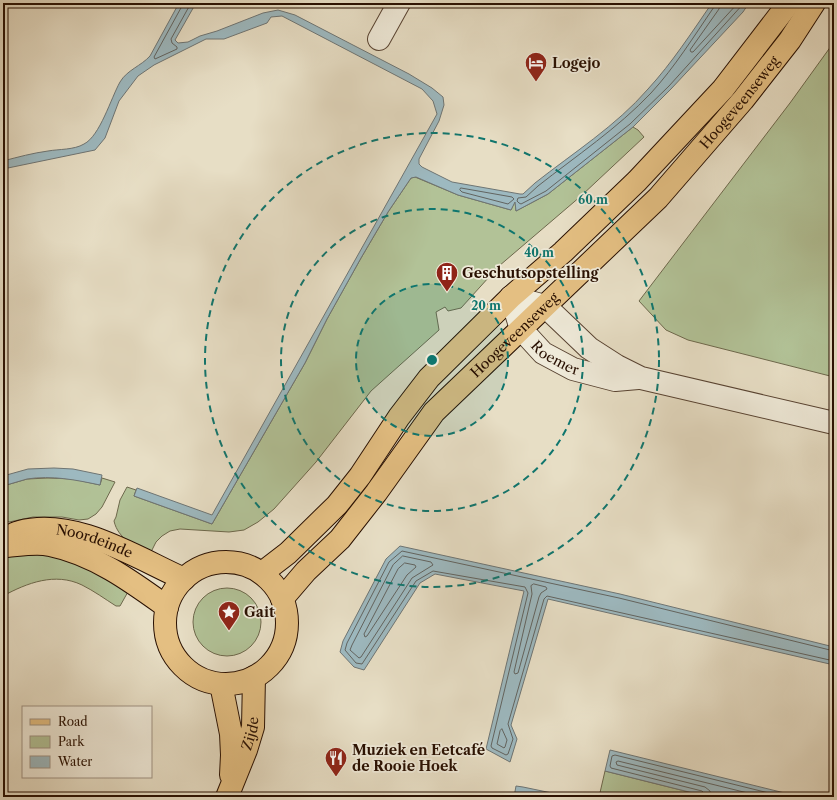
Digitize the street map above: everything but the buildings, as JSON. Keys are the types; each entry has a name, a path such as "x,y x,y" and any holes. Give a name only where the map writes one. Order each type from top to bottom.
{"main road":[{"name":"Hoogeveenseweg","path":"262,573 288,553 337,505 360,476 399,418 430,378 511,297 563,252 637,181 723,89 789,3"},
{"name":"Hoogeveenseweg","path":"282,599 306,571 340,539 376,493 434,412 658,198 743,100 790,40 814,3"},
{"name":"Noordeinde","path":"3,541 17,532 44,528 65,530 91,536 184,579"},
{"name":"Noordeinde","path":"3,547 49,545 81,554 127,579 167,607"},
{"path":"236,562 249,566 262,573 274,584 286,610 286,633 283,644 272,664 254,678 243,682 221,684 200,678 191,673 176,658 170,649 166,634 165,618 167,607 177,587 195,570 208,564 236,562"},
{"name":"Zijde","path":"229,792 246,750 252,727 254,678"},
{"name":"Zijde","path":"221,684 231,734 232,755 229,792"}],"street":[{"path":"379,39 399,3"},
{"name":"Roemer","path":"511,297 545,306 589,348 617,366 641,378 834,423"},
{"name":"Roemer","path":"511,297 521,329 543,353 572,370 614,380 641,378"}],"green space":[{"path":"834,42 834,377 688,340 666,330 639,301 790,103"},
{"path":"633,127 644,137 581,196 499,266 461,308 448,311 445,307 436,312 439,330 371,391 316,462 274,509 258,522 244,530 229,532 180,529 170,531 156,542 150,554 128,541 119,533 114,521 120,500 127,487 136,490 134,496 212,524 305,363 327,319 361,258 388,212 411,178 415,177 458,195 511,210 515,201 516,211 548,194"},
{"path":"102,478 115,482 102,507 96,514 88,519 79,520 62,517 33,517 9,522 3,519 3,486 27,479 73,479 100,485"},
{"path":"59,553 129,590 120,606 116,606 82,585 62,579 51,579 31,583 3,596 3,559 11,556"},
{"path":"227,588 240,591 251,598 258,609 261,622 258,635 251,646 240,653 227,656 214,653 203,646 196,635 193,622 196,609 203,598 214,591"},
{"path":"605,771 709,797 599,797"}],"water":[{"path":"179,3 196,3 175,40 178,43 188,42 200,36 263,13 278,10 295,15 409,74 432,88 443,97 444,105 439,121 419,159 419,164 452,182 523,194 535,183 594,139 636,102 674,58 712,3 749,3 743,12 671,89 633,127 548,194 516,211 515,202 511,210 458,195 416,177 411,178 388,212 361,258 327,319 305,363 212,524 134,496 137,488 212,515 437,114 433,101 422,89 282,16 271,17 267,23 224,39 206,39 154,65 138,76 119,101 105,138 95,150 3,169 3,161 52,150 76,147 90,140 105,116 120,82 126,74 150,56"},
{"path":"28,469 73,469 102,475 100,485 55,478 36,478 3,486 3,476"},
{"path":"400,546 620,594 834,647 834,665 548,599 511,725 517,739 510,762 486,749 524,591 435,574 420,583 364,670 354,667 340,652 343,641 386,559"},
{"path":"610,750 801,797 709,797 605,771"},
{"path":"516,786 523,787 571,797 514,797"}],"place":[{"name":"Logejo","path":"536,82"},
{"name":"Geschutsopstelling","path":"447,292"},
{"name":"Gait","path":"229,632"},
{"name":"Muziek en Eetcafé de Rooie Hoek","path":"336,778"}]}
